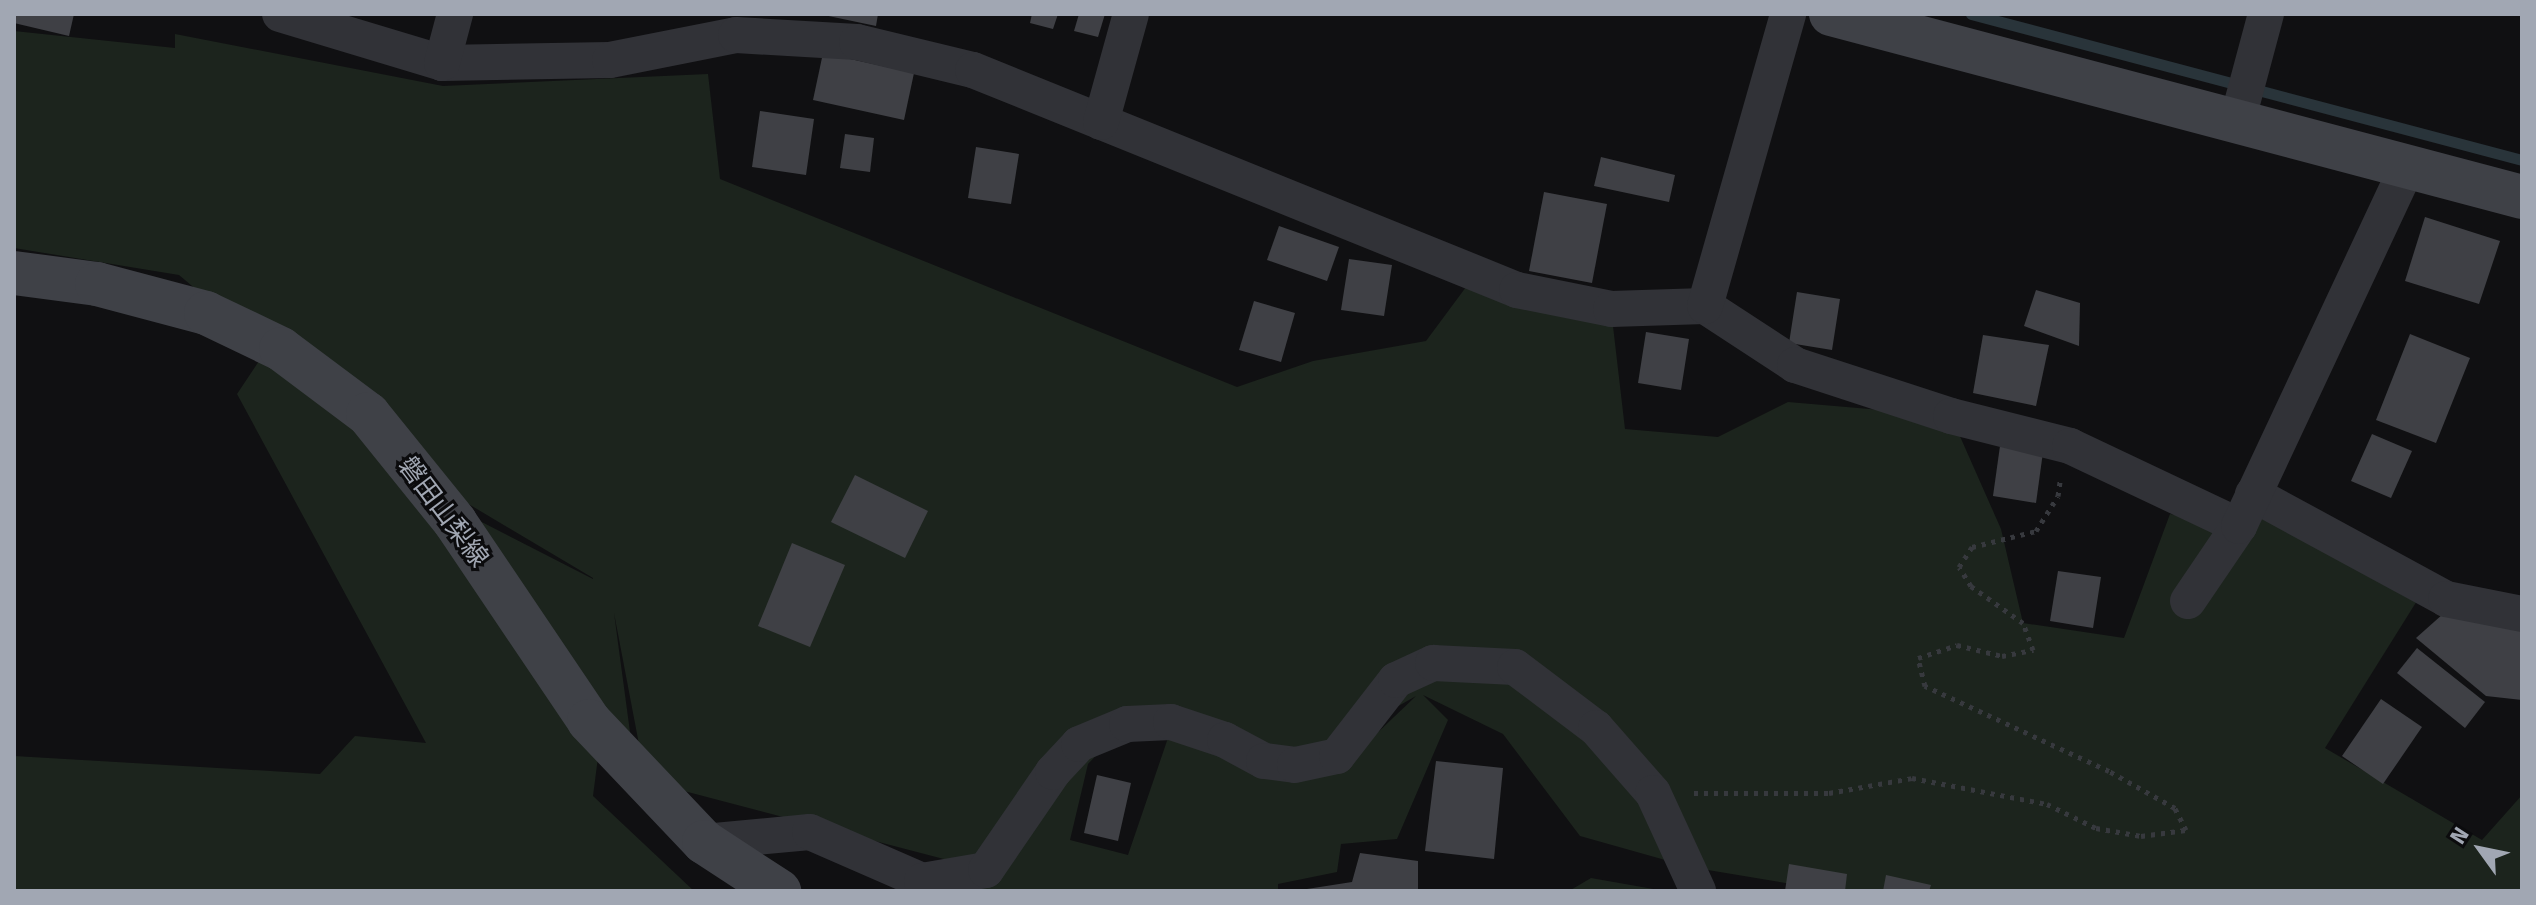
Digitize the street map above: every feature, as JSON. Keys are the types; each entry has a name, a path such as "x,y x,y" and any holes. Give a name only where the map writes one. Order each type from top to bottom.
{"main road":[{"path":"1831,14 2522,197"},
{"name":"磐田山梨線","path":"14,273 97,284 206,313 281,349 368,414 455,522 589,721 704,842 779,891"}],"street":[{"path":"280,14 442,63 610,60 736,35 857,42 973,70 1517,290 1611,309 1705,306 1795,365 1951,416 2070,446 2246,510 2446,599 2522,614"},
{"path":"442,63 455,14"},
{"path":"1101,122 1131,14"},
{"path":"1705,306 1788,14"},
{"path":"2237,122 2266,14"},
{"path":"2188,601 2246,510 2407,167"},
{"path":"704,842 810,832 922,881 986,870 1053,772 1079,744 1127,724 1171,722 1225,740 1264,761 1295,765 1337,756 1396,680 1433,663 1515,667 1596,728 1653,793 1698,891"}],"path":[{"path":"1653,793 1829,793 1912,778 2047,804 2096,828 2126,833 2186,830 2175,808 2109,771 1925,686 1918,658 1957,645 2002,656 2033,650 2023,623 1971,586 1959,567 1972,547 2036,531 2058,496 2070,446"}],"shaded area":[{"path":"14,31 175,48 175,34 443,86 708,74 720,179 1237,387 1313,361 1426,341 1469,283 1611,309 1625,429 1718,437 1788,402 1951,416 2001,529 2023,623 2124,638 2170,514 2239,526 2268,502 2425,588 2325,748 2482,840 2522,795 2522,891 1833,891 1690,867 1580,836 1503,734 1423,695 1448,720 1397,839 1341,844 1337,872 1278,884 1278,891 967,891 982,869 646,781 614,613 635,769 601,734 593,796 694,891 14,891 14,756 320,774 355,736 426,743 237,394 267,349 179,275 14,248","holes":["413,471 593,578 593,579 437,499","1416,696 1351,758 1298,763","1126,724 1169,735 1128,855 1070,840 1088,764"]},
{"path":"1591,878 1659,890 1661,891 1569,891"}],"building":[{"path":"14,14 74,14 69,36 14,23"},
{"path":"819,14 878,14 876,26"},
{"path":"1032,14 1058,14 1053,29 1030,23"},
{"path":"1079,14 1105,14 1098,37 1074,31"},
{"path":"823,53 914,73 904,120 813,100"},
{"path":"760,111 814,119 806,175 752,167"},
{"path":"845,134 874,138 870,172 840,168"},
{"path":"976,147 1019,154 1011,204 968,198"},
{"path":"1601,157 1675,175 1669,202 1594,186"},
{"path":"1544,192 1607,204 1592,283 1529,271"},
{"path":"2425,217 2500,241 2479,304 2405,281"},
{"path":"1279,226 1339,247 1327,281 1267,260"},
{"path":"1349,259 1392,265 1384,316 1341,310"},
{"path":"2036,290 2080,303 2079,346 2024,326"},
{"path":"1797,292 1840,299 1832,350 1789,343"},
{"path":"1254,301 1295,313 1281,362 1239,350"},
{"path":"1646,332 1689,339 1681,390 1638,383"},
{"path":"2410,334 2470,358 2436,443 2376,420"},
{"path":"1983,335 2049,345 2036,406 1973,393"},
{"path":"2372,434 2412,451 2391,498 2351,481"},
{"path":"2000,446 2043,452 2036,503 1993,496"},
{"path":"855,475 928,511 905,558 831,522"},
{"path":"792,543 845,565 810,647 758,626"},
{"path":"2058,571 2101,577 2093,628 2050,621"},
{"path":"2443,614 2522,627 2522,700 2486,696 2416,638"},
{"path":"2417,648 2485,702 2465,728 2397,673"},
{"path":"2381,699 2422,727 2383,784 2342,756"},
{"path":"1436,761 1503,768 1494,859 1425,851"},
{"path":"1097,775 1131,783 1118,841 1084,833"},
{"path":"1360,853 1418,861 1418,891 1294,891 1352,882"},
{"path":"1789,864 1847,874 1845,891 1785,891"},
{"path":"1886,875 1931,885 1929,891 1883,891"}],"waterway":[{"path":"1971,14 2522,160"}]}
